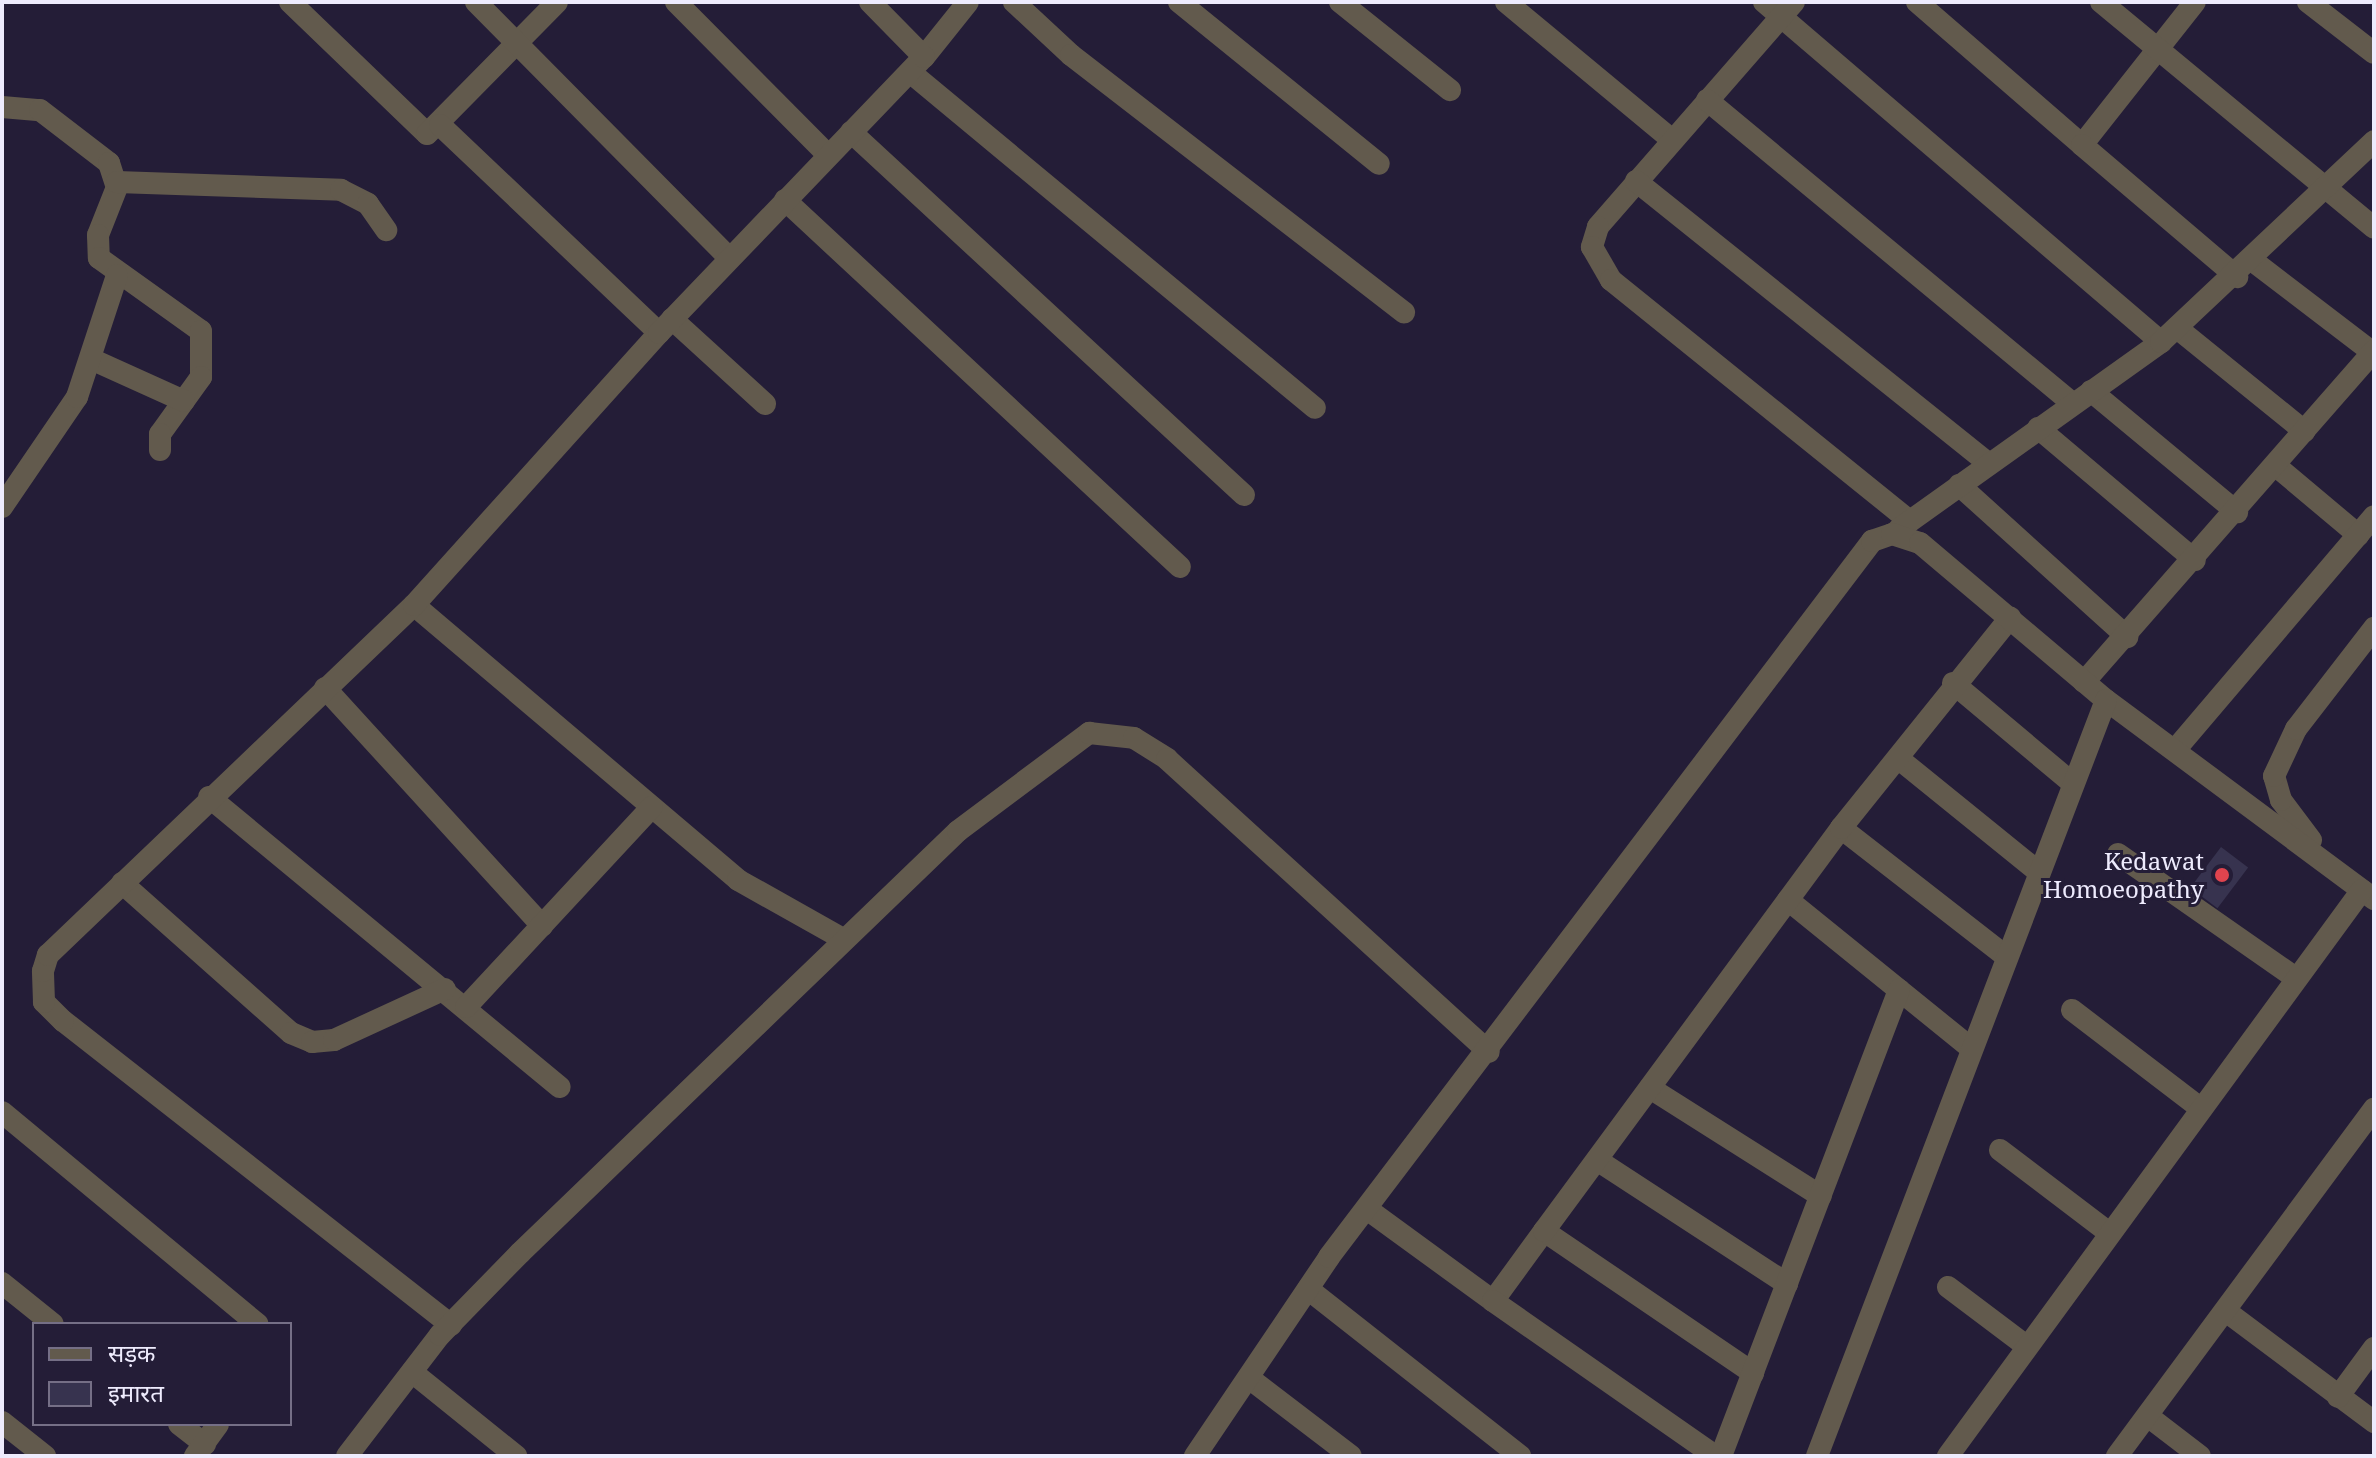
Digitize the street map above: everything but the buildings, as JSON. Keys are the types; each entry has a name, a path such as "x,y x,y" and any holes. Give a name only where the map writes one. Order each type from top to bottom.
{"street":[{"path":"290,2 414,129 427,134 440,125 517,40 557,2"},
{"path":"476,2 517,40 729,258"},
{"path":"676,2 828,155"},
{"path":"870,2 917,64 1315,408"},
{"path":"451,1325 44,1002 48,955 209,797 414,605 729,258 917,64 968,2"},
{"path":"1016,2 1084,64 1404,312"},
{"path":"1179,2 1379,164"},
{"path":"1340,2 1450,90"},
{"path":"1506,2 1672,140"},
{"path":"1764,2 1788,10 2169,335 2304,431"},
{"path":"1917,2 2082,145 2245,269 2373,351 2237,512 2084,682"},
{"path":"2101,2 2374,228"},
{"path":"2082,145 2195,2"},
{"path":"2308,2 2374,53"},
{"path":"1788,10 1598,227 1597,264 2106,700 2319,853 2368,894 2294,977 2025,1345 1948,1456"},
{"path":"1707,100 2082,397 2237,512"},
{"path":"2,107 40,110 109,163 117,182 96,251 117,275 201,331 206,360 184,401 160,434 160,450"},
{"path":"440,125 666,326 765,404"},
{"path":"851,132 1244,495"},
{"path":"1195,1456 1308,1289 1489,1052 1855,556 1901,527 2169,335 2245,269 2374,141"},
{"path":"1636,181 1988,463"},
{"path":"117,182 341,190 368,204 386,230"},
{"path":"785,200 1180,567"},
{"path":"2,507 10,481 77,397 117,275"},
{"path":"91,359 184,401"},
{"path":"2038,428 2195,560"},
{"path":"2275,465 2358,535"},
{"path":"1959,485 2127,637"},
{"path":"2175,750 2374,516"},
{"path":"414,605 738,880 843,939"},
{"path":"1493,1301 1841,828 1899,759 1953,683 2010,618"},
{"path":"2319,853 2281,800 2274,776 2296,729 2374,628"},
{"path":"1953,683 2072,783"},
{"path":"325,688 542,926"},
{"path":"1817,1456 2036,870 2106,700"},
{"path":"347,1456 451,1325 843,939 971,821 1089,733 1109,733 1167,759 1489,1052"},
{"path":"1899,759 2036,870"},
{"path":"209,797 560,1087"},
{"path":"466,1007 652,807"},
{"path":"1841,828 2004,955"},
{"path":"2118,854 2294,977"},
{"path":"122,883 291,1033 312,1042 334,1040 445,989"},
{"path":"1788,900 1971,1048"},
{"path":"1721,1456 1899,990"},
{"path":"2072,1010 2200,1108"},
{"path":"1650,1088 1821,1196"},
{"path":"2117,1456 2227,1312 2374,1109"},
{"path":"2,1112 255,1322"},
{"path":"2000,1150 2108,1232"},
{"path":"1597,1160 1787,1284"},
{"path":"1367,1209 1715,1456"},
{"path":"1544,1231 1753,1373"},
{"path":"2,1283 51,1322"},
{"path":"1948,1287 2025,1345"},
{"path":"1308,1289 1520,1456"},
{"path":"2227,1312 2374,1422"},
{"path":"2338,1397 2374,1348"},
{"path":"412,1372 516,1456"},
{"path":"1249,1378 1351,1456"},
{"path":"2149,1417 2200,1456"},
{"path":"2,1422 45,1456"},
{"path":"181,1426 200,1450 217,1426"}],"place":[{"name":"Kedawat Homoeopathy","path":"2222,875"}]}
